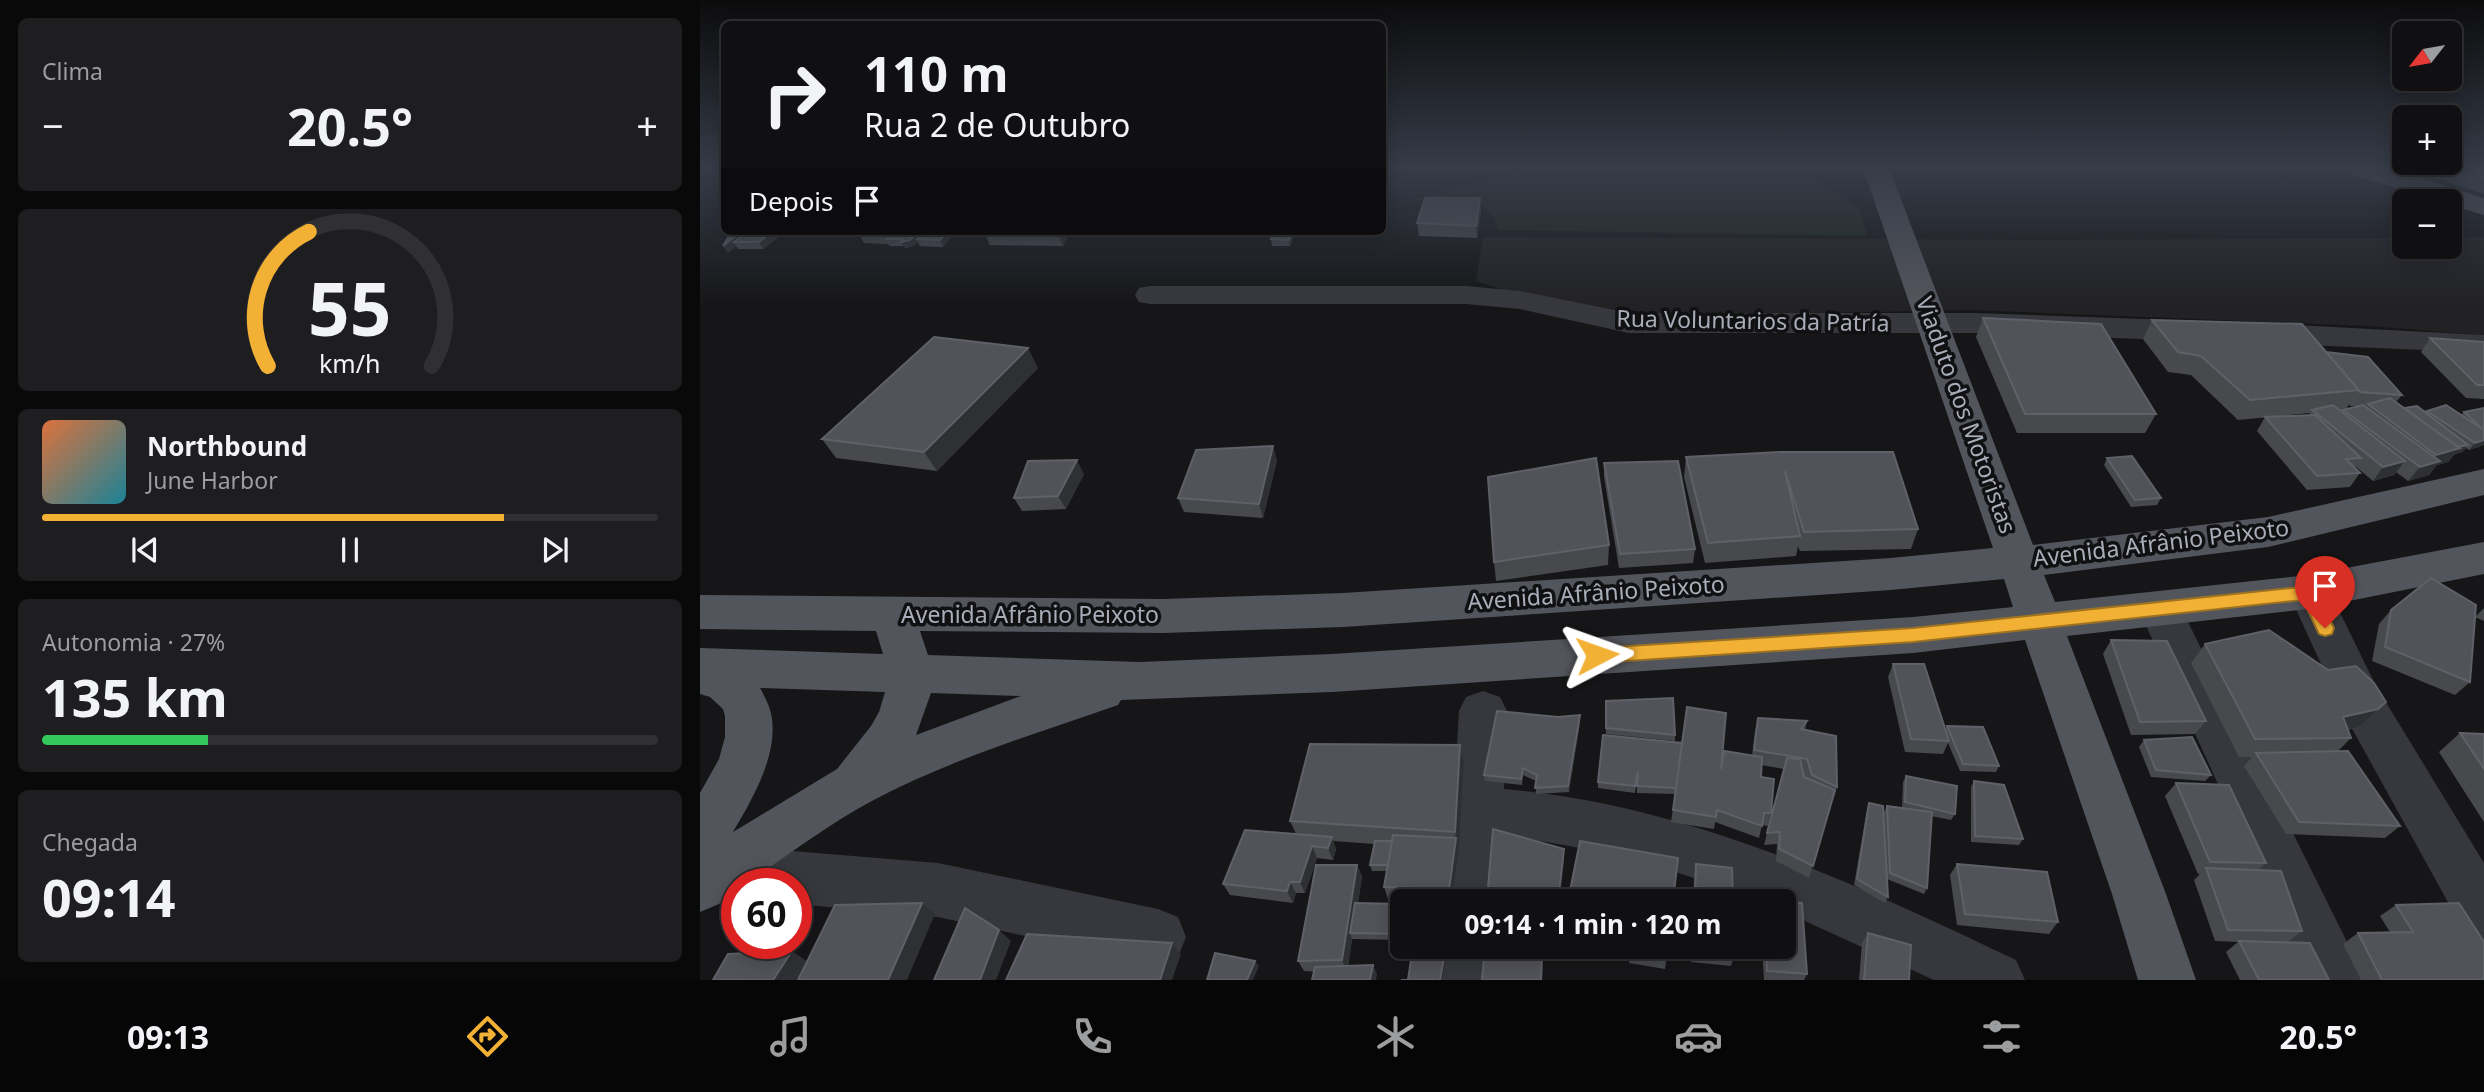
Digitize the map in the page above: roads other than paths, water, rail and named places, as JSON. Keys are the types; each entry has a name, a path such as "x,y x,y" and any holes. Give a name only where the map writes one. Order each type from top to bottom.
{"main road":[{"name":"Viaduto dos Motoristas","path":"1893,214 2139,894 2167,980"},
{"name":"Avenida Afrânio Peixoto","path":"700,612 1150,616 1343,610 1891,574 2108,553 2268,532 2382,508 2484,482"},
{"path":"700,667 1140,681 1332,673 1913,635 2309,592 2484,558"},
{"path":"852,786 881,752 900,723 909,699 910,674 903,641 891,614"},
{"path":"700,675 726,683 743,701 750,723 747,750 721,807 708,863"},
{"path":"708,863 852,786 934,750 1050,706 1140,681"}],"street":[{"name":"Rua Voluntarios da Patría","path":"1150,295 1488,295 1629,323 1976,323 2395,338 2484,345"},
{"path":"2309,592 2360,700 2484,914"},
{"path":"2160,608 2337,980"},
{"path":"1468,889 1478,810 1483,711"},
{"path":"1478,810 1577,821 1675,848 1792,888 1924,945 1996,980"},
{"path":"708,863 757,874 938,890 1158,937"},
{"path":"1457,980 1460,959"}]}
